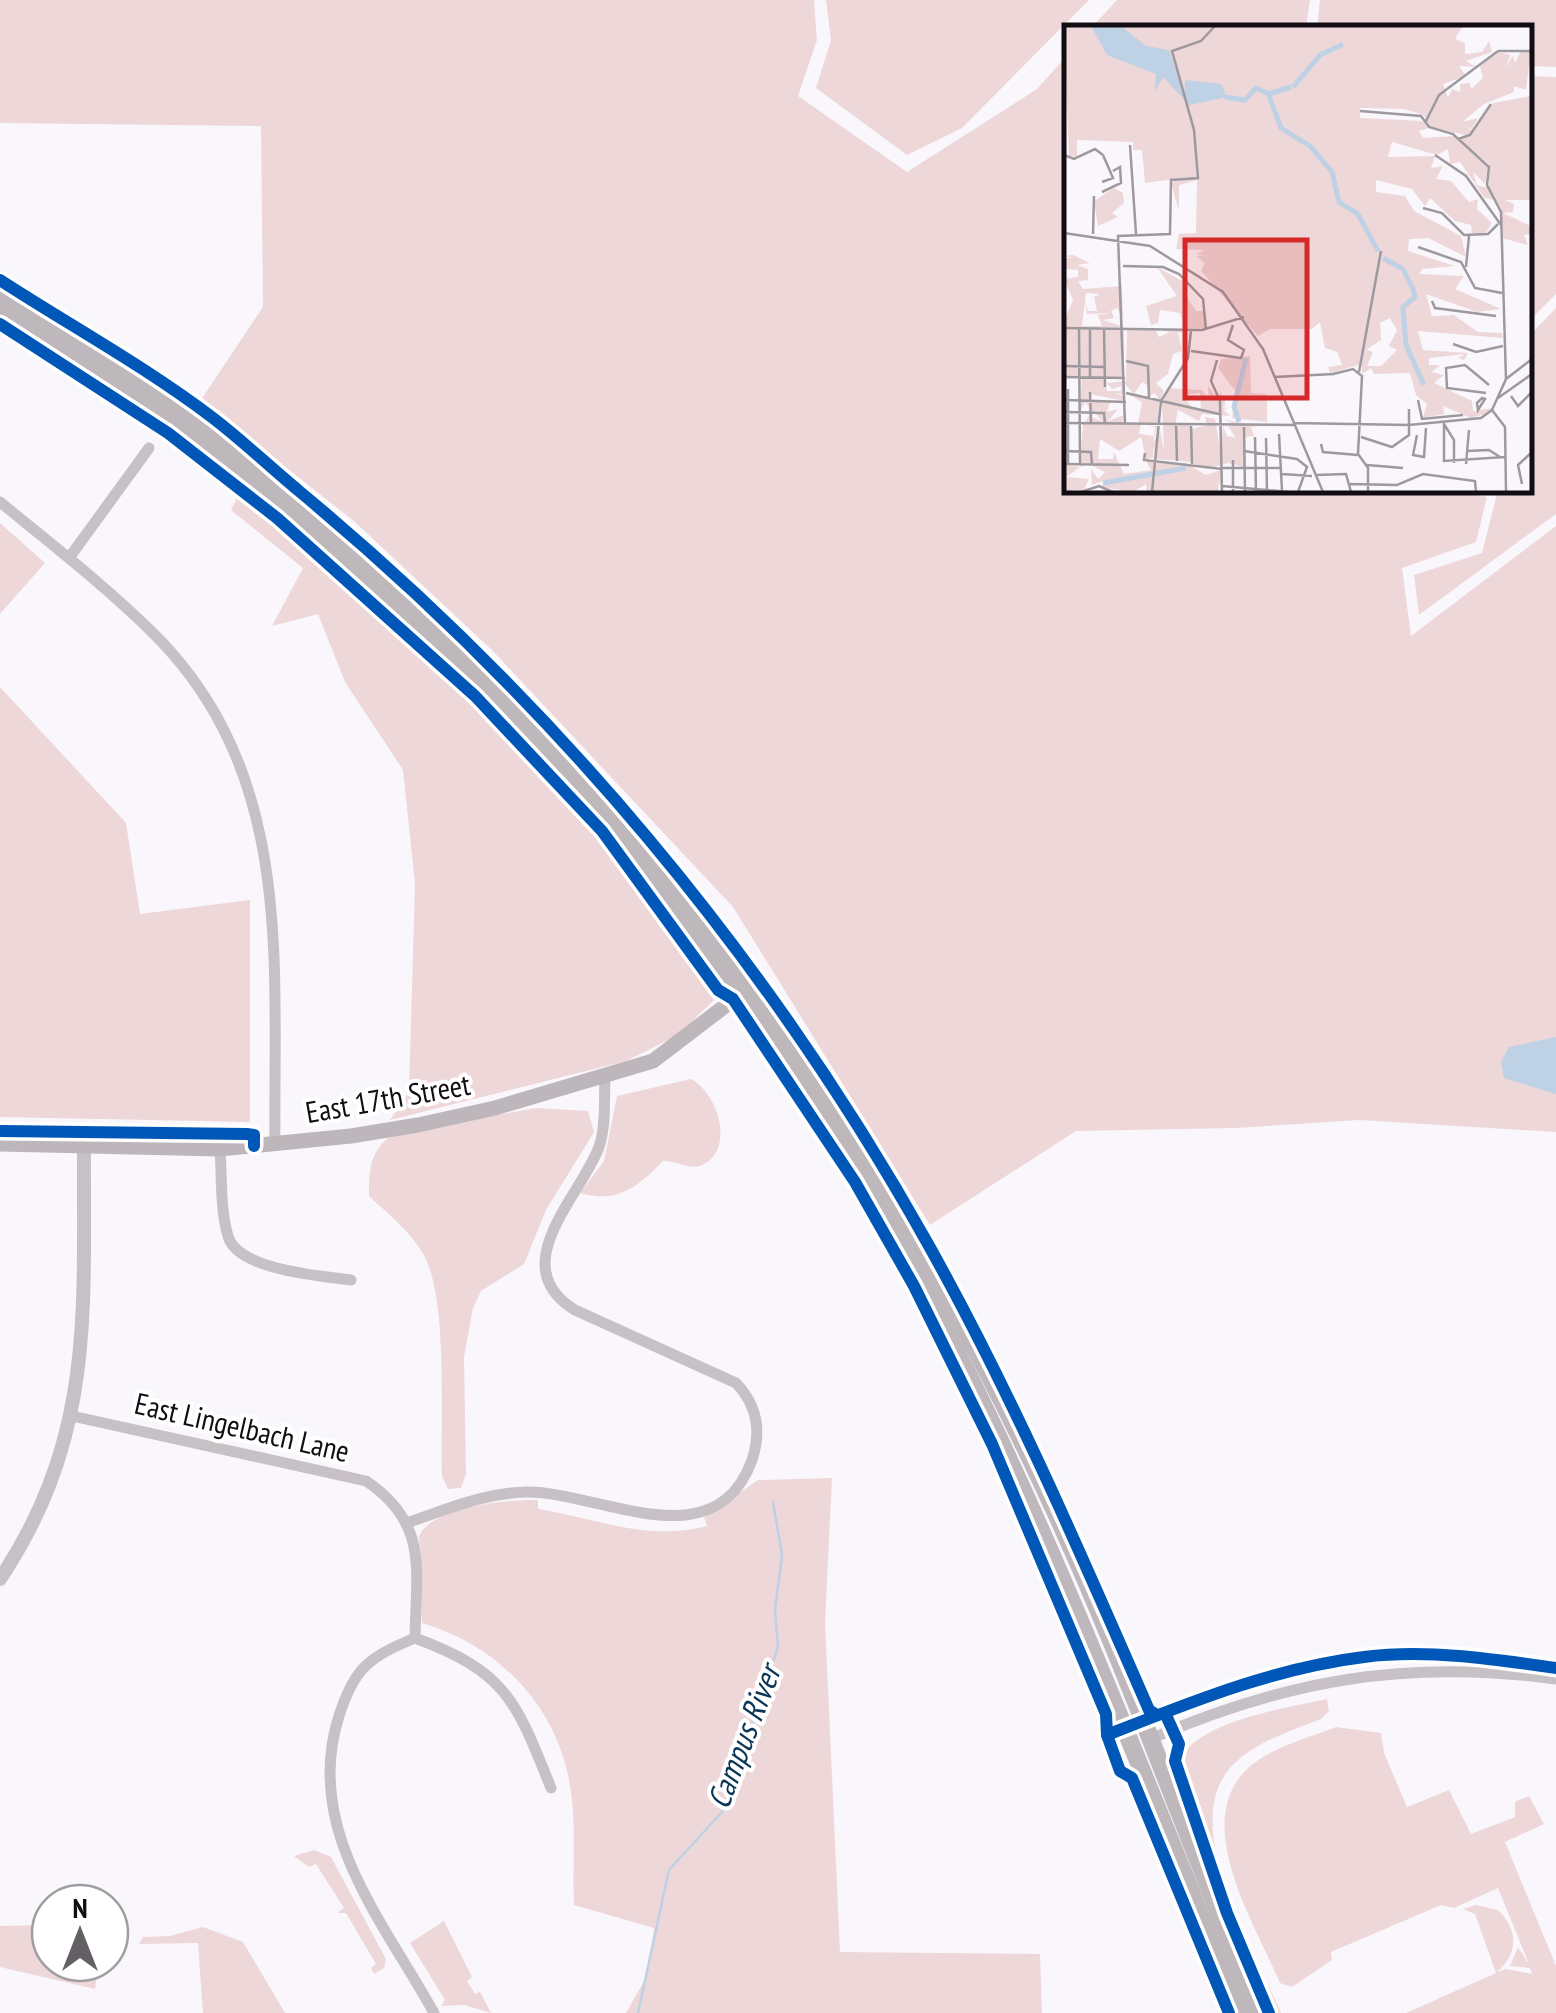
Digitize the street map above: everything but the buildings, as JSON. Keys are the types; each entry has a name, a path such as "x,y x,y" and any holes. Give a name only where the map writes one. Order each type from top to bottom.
{"highway":[{"path":"0,290 174,416 334,553 490,699 618,839 747,990 854,1132 941,1282 1051,1500 1260,2013"},
{"path":"0,310 174,416"},
{"path":"747,990 859,1174 950,1338 1015,1474 1241,2013"}],"main road":[{"name":"East 17th Street","path":"0,1144 220,1149 418,1124 606,1078 668,1054 747,990"}],"street":[{"path":"69,558 149,448"},
{"path":"0,502 152,632 189,676 236,758 259,814 273,892 274,1145"},
{"path":"415,1638 416,1558 408,1522 472,1500 531,1492 660,1518 698,1512 739,1487 758,1436 750,1398 716,1370 576,1310 562,1302 552,1286 546,1252 551,1232 601,1144 606,1078"},
{"path":"0,1579 46,1495 72,1416 84,1318 84,1146"},
{"path":"220,1149 228,1240 239,1252 285,1270 351,1280"},
{"name":"East Lingelbach Lane","path":"72,1416 366,1482 388,1496 408,1522"},
{"path":"434,2013 340,1843 327,1787 335,1728 356,1673 382,1651 415,1638 455,1652 492,1679 519,1709 551,1788"},
{"path":"1130,1747 1270,1693 1380,1672 1464,1670 1556,1679"}],"shaded area":[{"path":"0,0 814,0 817,40 798,96 907,172 1037,89 1064,59 1064,492 1466,492 1487,497 1476,542 1402,568 1411,636 1556,526 1556,1132 1359,1120 1236,1128 1076,1131 930,1225 733,907 492,650 355,522 201,400 263,307 261,126 0,123"},
{"path":"826,0 1089,0 962,128 907,155 816,88 831,40"},
{"path":"1117,0 1310,0 1306,25 1094,25"},
{"path":"1320,0 1556,0 1556,67 1531,66 1531,25 1317,25"},
{"path":"1531,76 1556,77 1556,294 1531,319"},
{"path":"1556,308 1556,514 1419,615 1414,575 1482,553 1497,492 1531,492 1531,334"},
{"path":"238,496 330,569 574,804 711,980 714,1000 678,1035 626,1061 390,1120 409,1092 415,884 403,770 345,682 318,614 272,626 303,568 231,510"},
{"path":"0,523 45,563 0,614"},
{"path":"0,687 126,823 140,914 250,900 250,1122 0,1117"},
{"path":"691,1079 709,1096 719,1122 721,1135 712,1158 697,1167 663,1161 645,1179 616,1195 580,1193 604,1161 617,1096"},
{"path":"536,1108 588,1111 594,1132 546,1210 524,1264 481,1291 473,1308 464,1357 466,1474 461,1488 448,1489 442,1476 440,1327 431,1272 410,1236 369,1196 371,1168 380,1146 394,1133"},
{"path":"832,1478 825,1622 840,1952 1040,1954 1042,2013 626,2013 647,1976 654,1928 574,1905 574,1826 569,1780 550,1726 518,1680 497,1662 449,1633 422,1623 419,1536 427,1526 455,1511 491,1503 538,1500 538,1509 622,1527 685,1530 707,1526 704,1517 758,1480"},
{"path":"1327,1699 1329,1711 1321,1719 1266,1742 1237,1761 1219,1786 1213,1816 1215,1849 1224,1885 1281,2013 1274,2013 1228,1907 1181,1760 1189,1747 1223,1726"},
{"path":"1336,1727 1381,1733 1384,1753 1407,1807 1449,1790 1471,1834 1515,1817 1515,1802 1529,1796 1544,1824 1505,1842 1556,1966 1556,2013 1406,2013 1496,1973 1475,1914 1463,1909 1476,1905 1498,1910 1510,1926 1513,1942 1509,1958 1497,1972 1506,1969 1532,1974 1530,1968 1510,1966 1518,1947 1529,1964 1498,1888 1454,1908 1441,1905 1331,1952 1332,1960 1292,1987 1280,1983 1230,1865 1225,1834 1227,1804 1239,1778 1263,1757"},
{"path":"314,1850 331,1857 386,1959 384,1968 374,1974 371,1968 376,1964 346,1913 337,1913 344,1908 316,1864 309,1867 294,1856"},
{"path":"444,1921 472,1977 467,1981 475,1994 480,1992 491,2013 464,2005 441,2006 445,2000 410,1943"},
{"path":"30,1925 30,1974 0,1967 0,1926"},
{"path":"203,1927 243,1942 285,2013 203,2013 198,1943 139,1944 143,1937 170,1936"},
{"path":"69,1983 96,1983 95,1989"}],"water":[{"path":"1556,1037 1556,1094 1504,1078 1501,1062 1509,1047"}],"waterway":[{"name":"Campus River","path":"638,2013 669,1870 722,1812 778,1647 775,1610 782,1555 773,1502"}],"cycle path":[{"path":"0,280 161,381 246,445 392,572 481,657 648,838 797,1034 928,1244 1017,1416 1149,1710 1157,1715"},
{"path":"0,324 168,433 277,518 475,696 602,831 718,990 733,999 855,1182 914,1286 992,1444 1106,1714 1107,1735 1120,1771 1132,1778 1229,2013"},
{"path":"0,1131 247,1134 254,1135 254,1146"},
{"path":"1107,1735 1265,1678 1364,1657 1436,1655 1556,1668"},
{"path":"1165,1713 1179,1744 1175,1761 1227,1913 1269,2013"}]}
